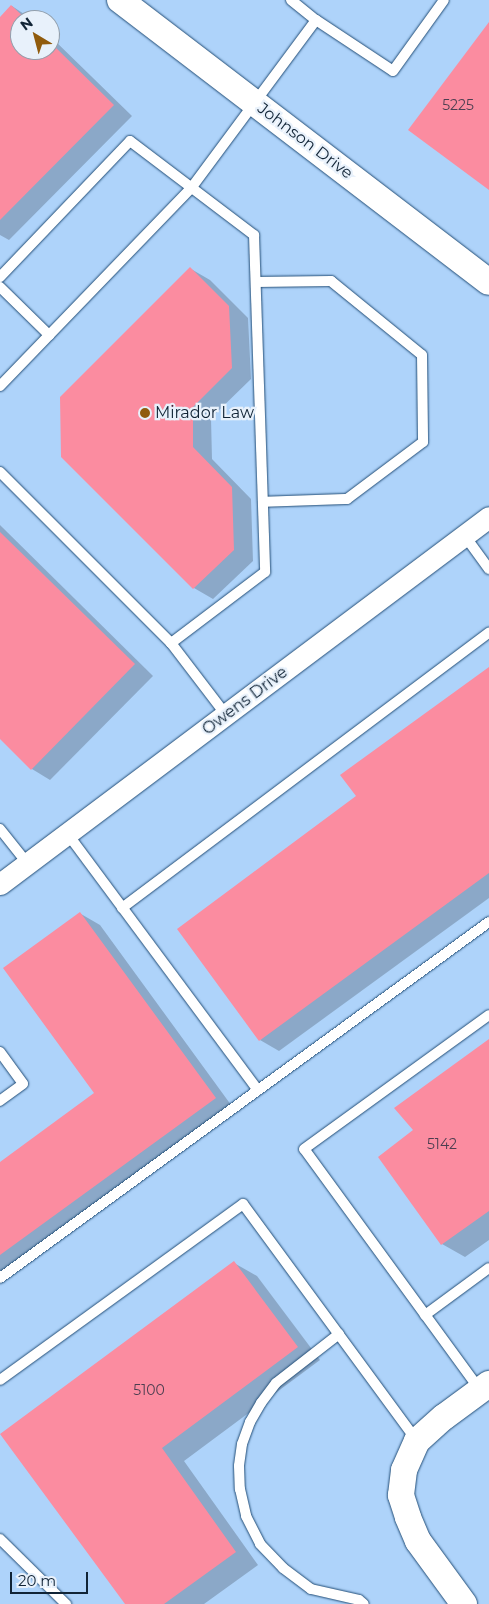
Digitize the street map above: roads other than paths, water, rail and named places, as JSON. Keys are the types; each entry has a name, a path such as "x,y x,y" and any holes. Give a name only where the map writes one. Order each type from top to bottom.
{"street":[{"name":"Johnson Drive","path":"120,0 489,282"},
{"name":"Owens Drive","path":"0,884 489,517"},
{"path":"464,1604 418,1541 408,1517 402,1495 404,1470 417,1441 485,1387"}],"lane":[{"path":"291,0 316,20 394,71 444,0"},
{"path":"0,386 192,188 316,20"},
{"path":"0,277 130,141 254,235 264,572 171,643"},
{"path":"256,282 331,281 422,355 423,442 347,498 263,502"},
{"path":"0,287 49,335"},
{"path":"0,472 171,643 226,715"},
{"path":"465,536 489,569"},
{"path":"122,908 489,632"},
{"path":"0,829 27,863"},
{"path":"67,833 258,1090"},
{"path":"0,1278 489,922"},
{"path":"485,1387 425,1315 304,1150 489,1015"},
{"path":"0,1052 23,1084 0,1101"},
{"path":"0,1380 243,1204 417,1441"},
{"path":"425,1315 489,1268"},
{"path":"339,1334 276,1384 261,1402 250,1422 242,1444 240,1489 246,1516 260,1544 283,1568 311,1589 359,1600 364,1604"},
{"path":"0,1539 66,1604"}],"place":[{"name":"Mirador Law","path":"145,413"}]}
